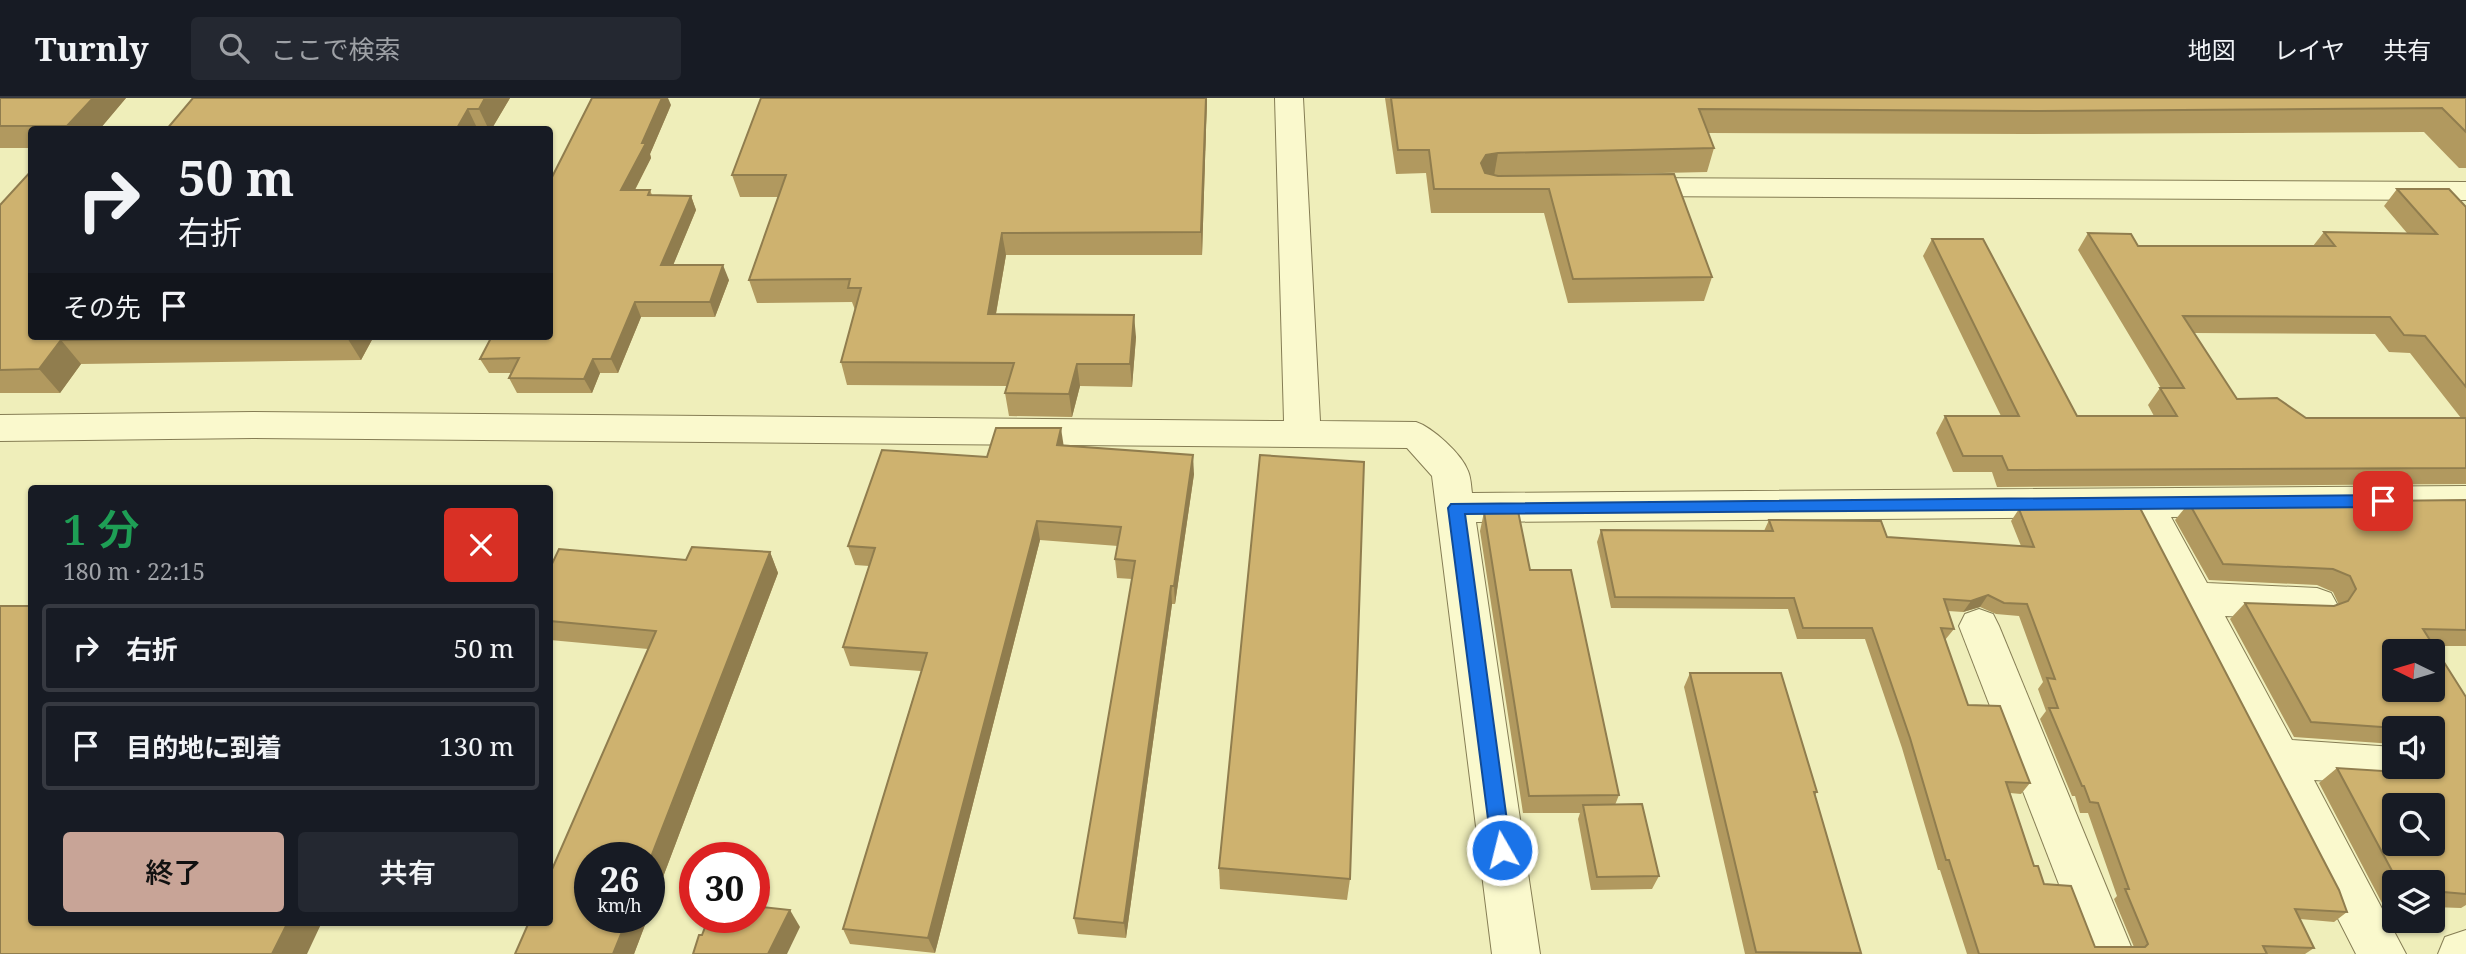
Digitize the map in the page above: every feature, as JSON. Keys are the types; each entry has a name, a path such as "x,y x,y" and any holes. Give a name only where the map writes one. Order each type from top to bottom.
{"street":[{"path":"1289,98 1302,433"},
{"path":"1600,187 2466,191"},
{"path":"0,428 253,425 1416,435 1450,472 1516,954"},
{"path":"1456,508 2466,500"},
{"path":"2146,503 2382,954"},
{"path":"2195,598 2317,604"},
{"path":"1979,626 2110,954"},
{"path":"2280,758 2382,765"}],"building":[{"path":"0,98 93,98 67,126 0,126"},
{"path":"193,98 485,98 479,109 468,109 458,126 169,126"},
{"path":"592,98 662,98 642,143 646,143 621,190 650,190 648,195 691,196 661,265 723,265 710,302 635,302 611,359 593,359 584,379 509,378 519,358 480,359 490,340 553,340 553,175"},
{"path":"761,98 1206,98 1201,232 1002,233 988,314 1134,315 1130,364 1077,364 1069,394 1005,393 1014,363 841,362 861,288 848,288 850,279 749,280 786,175 732,175"},
{"path":"1391,98 2466,98 2466,132 2442,108 2040,111 1699,109 1714,148 1486,155 1481,163 1485,173 1498,176 1674,174 1712,277 1573,279 1549,189 1434,189 1429,150 1398,150"},
{"path":"28,174 28,340 61,340 39,369 0,370 0,205"},
{"path":"2397,189 2449,189 2466,207 2466,387 2425,336 2404,335 2390,317 2183,316 2237,399 2277,398 2306,418 2466,418 2466,468 2008,470 2002,456 1963,456 1945,416 2019,416 1932,239 1983,239 2077,416 2177,416 2160,388 2184,388 2088,233 2131,234 2138,246 2335,246 2324,232 2437,234"},
{"path":"996,428 1061,428 1057,445 1193,455 1174,586 1171,586 1124,923 1074,918 1135,561 1115,559 1121,527 1037,521 928,938 843,929 927,653 843,647 875,548 848,546 882,450 987,457"},
{"path":"1260,455 1364,462 1350,879 1219,868"},
{"path":"2466,500 2466,630 2423,629 2429,639 2382,639 2382,702 2445,702 2445,664 2466,697 2466,894 2445,892 2445,870 2392,870 2384,856 2445,856 2445,793 2382,793 2382,852 2337,768 2382,771 2382,779 2445,779 2445,716 2382,716 2382,727 2311,722 2245,603 2334,606 2348,601 2356,589 2350,576 2333,569 2223,564 2189,503"},
{"path":"2140,508 2339,890 2347,912 2295,909 2314,948 2263,946 2267,954 1979,954 1872,628 1803,628 1794,598 1615,597 1601,530 1773,531 1769,520 1881,521 1887,537 2034,547 2019,509","holes":["1988,595 2004,603 2027,604 2055,679 2047,678 2058,708 2049,708 2090,802 2098,803 2129,889 2125,889 2148,944 2145,947 2095,947 2071,886 2044,884 2038,866 2034,866 2006,782 2030,783 2000,706 1968,705 1941,628 1954,629 1944,599 1971,601"]},
{"path":"1518,511 1530,570 1571,570 1619,795 1529,796 1484,512"},
{"path":"692,547 770,552 657,842 574,842 574,933 622,933 613,954 515,954 527,926 553,926 553,867 656,631 553,621 553,562 559,549 686,560"},
{"path":"0,606 28,606 28,926 286,926 272,954 0,954"},
{"path":"1690,673 1781,673 1861,953 1756,952"},
{"path":"1642,804 1659,876 1597,877 1583,805"},
{"path":"770,908 790,910 768,954 693,954 699,935 770,933"}],"route":[{"path":"1502,850 1456,508 2383,501"}]}
